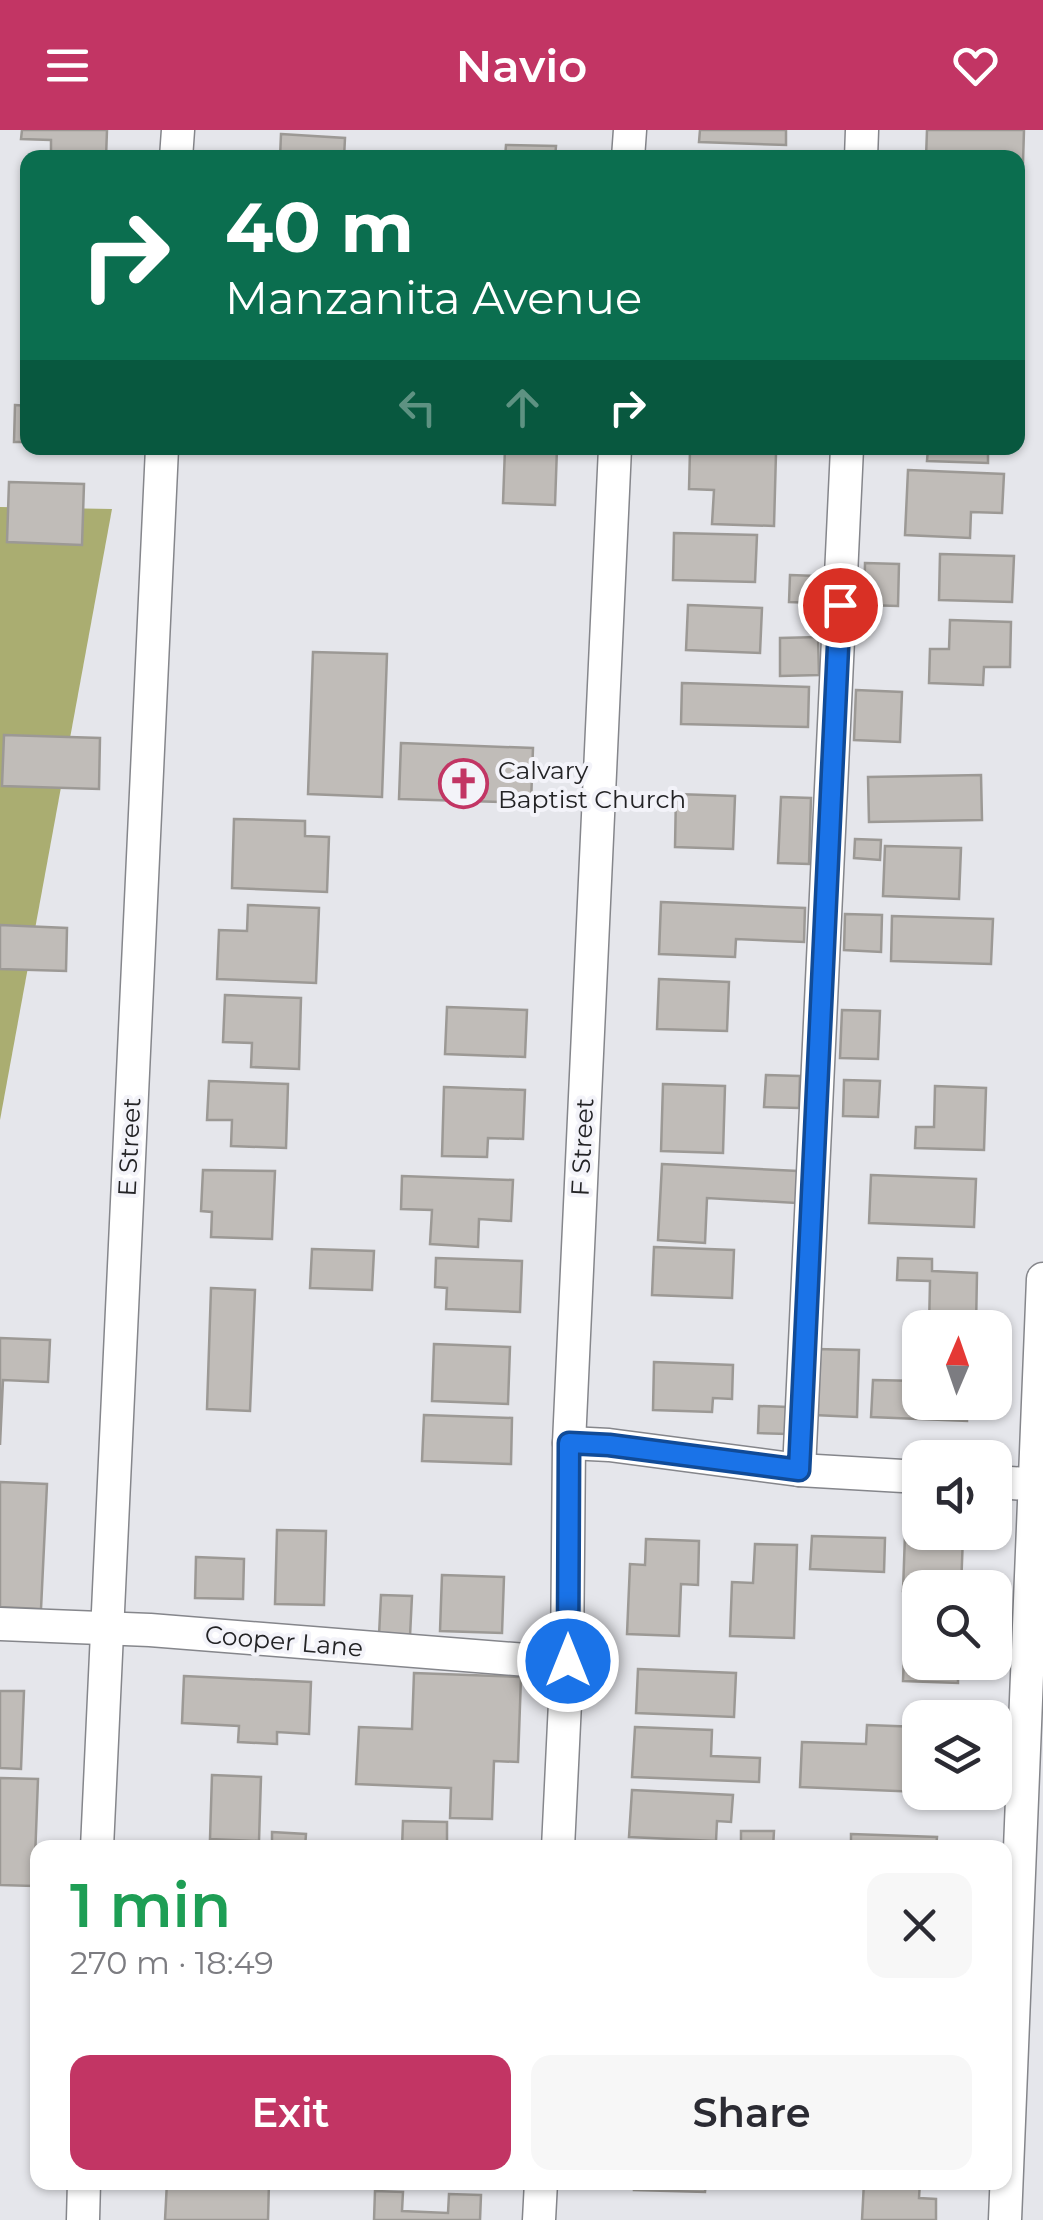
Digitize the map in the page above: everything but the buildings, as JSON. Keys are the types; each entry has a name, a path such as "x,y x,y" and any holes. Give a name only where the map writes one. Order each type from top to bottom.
{"street":[{"name":"E Street","path":"98,1840 162,455"},
{"name":"F Street","path":"558,1840 568,1661 569,1443 615,455"},
{"path":"799,1470 847,455"},
{"path":"1012,2086 1039,1485 1043,1279"},
{"path":"569,1443 799,1470 902,1477"},
{"path":"1012,1483 1039,1485"},
{"name":"Cooper Lane","path":"0,1624 150,1630 539,1662 568,1661"},
{"path":"82,2220 84,2190"},
{"path":"539,2220 541,2190"},
{"path":"1006,2220 1007,2190"}],"green space":[{"path":"0,507 112,509 0,1120"}],"place":[{"name":"Calvary Baptist Church","path":"463,784"}],"route":[{"path":"568,1661 569,1443 799,1470 840,605"}]}
